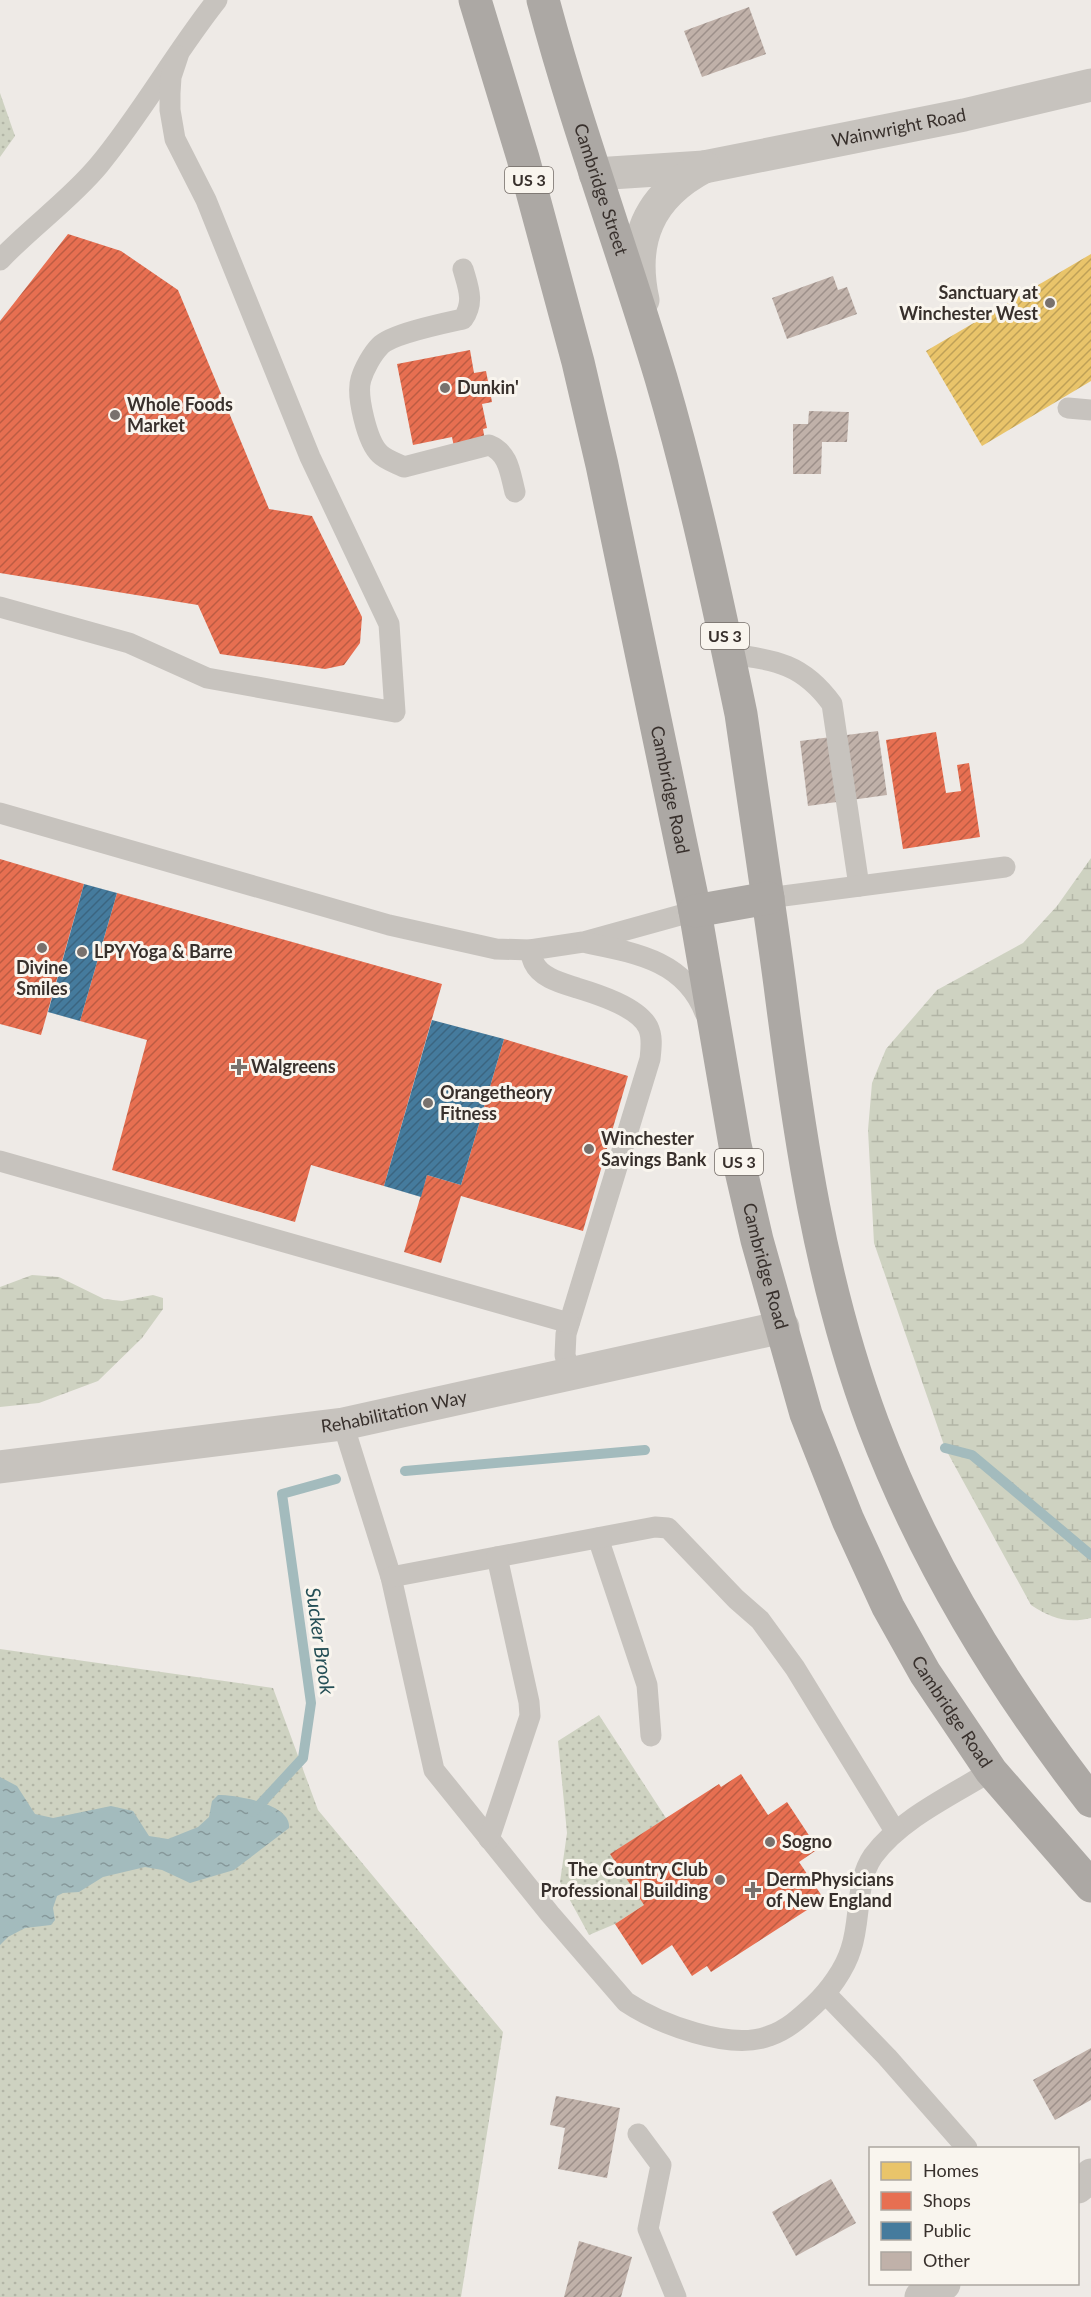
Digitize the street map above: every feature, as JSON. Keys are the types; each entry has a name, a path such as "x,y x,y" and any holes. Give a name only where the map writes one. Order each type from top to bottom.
{"highway":[{"name":"Cambridge Road","path":"475,0 523,158 578,362 639,637 695,911 735,1145 757,1240 806,1414 848,1520 883,1596 925,1673 991,1771 1091,1886"},
{"name":"Cambridge Street","path":"543,0 566,84 661,379"},
{"name":"US 3","path":"661,379 704,547 741,714 799,1133 816,1222 845,1337 873,1422 895,1478 923,1536 981,1641 1030,1720 1091,1801"},
{"path":"695,911 768,898"}],"street":[{"name":"Wainwright Road","path":"595,174 704,167 964,115 1091,85"},
{"name":"Wainwright Road","path":"661,379 639,281 640,243 646,224 657,206 682,178 704,167"},
{"name":"Rehabilitation Way","path":"0,1467 343,1424 783,1327"},
{"path":"1079,2185 1091,2175"},
{"path":"921,2297 941,2285"}],"lane":[{"path":"0,260 98,166 216,0"},
{"path":"0,607 129,643 207,678 395,712 389,624 306,446 206,200 175,139 170,110 170,93 171,77 178,56"},
{"path":"463,269 471,295 469,311 463,319 393,339 380,345 369,362 361,380 362,404 369,438 379,453 404,467 489,445 505,455 515,492"},
{"path":"1068,408 1091,410"},
{"path":"729,654 773,660 800,672 819,686 832,705 859,886"},
{"path":"0,813 389,925 496,949 530,950 583,942 695,911"},
{"path":"768,898 1005,867"},
{"path":"583,942 629,952 659,963 682,977 699,997 718,1046"},
{"path":"530,950 534,962 544,974 608,999 635,1013 647,1025 651,1043 650,1059 569,1323 565,1347 570,1374"},
{"path":"0,1161 569,1323"},
{"path":"343,1424 391,1577 434,1770 550,1914 626,2002 661,2021 676,2028 700,2034 744,2040 768,2037 788,2027 826,1994 851,1952 858,1926 862,1882 872,1858 895,1831 991,1771"},
{"path":"391,1577 655,1527 668,1528 680,1537 704,1566 760,1620 795,1668 895,1831"},
{"path":"598,1538 647,1685 651,1736"},
{"path":"489,1839 530,1716 529,1702 497,1557"},
{"path":"826,1994 887,2057 966,2147"},
{"path":"638,2134 660,2165 648,2229 676,2297"}],"green space":[{"path":"0,93 15,136 0,157"},
{"path":"1091,858 1091,1618 1067,1620 1052,1616 1031,1605 945,1448 874,1243 868,1130 872,1083 886,1049 937,990 1023,943 1057,906"},
{"path":"32,1275 59,1277 104,1299 122,1301 153,1295 163,1298 163,1309 142,1338 98,1381 39,1403 0,1407 0,1287"},
{"path":"0,1649 273,1688 318,1810 503,2032 461,2297 0,2297"},
{"path":"599,1715 666,1818 611,1854 644,1905 615,1924 589,1935 560,1882 567,1833 558,1741"}],"water":[{"path":"0,1777 17,1786 35,1814 53,1818 111,1806 133,1811 149,1836 168,1839 198,1827 209,1817 212,1801 218,1795 250,1799 273,1807 288,1820 289,1828 234,1870 190,1883 162,1870 145,1867 103,1877 79,1892 63,1893 57,1896 53,1908 55,1920 51,1925 25,1928 8,1937 0,1945"}],"building: Homes":[{"name":"Sanctuary at Winchester West","path":"1091,254 1091,381 982,446 926,351"}],"building: Shops":[{"name":"Whole Foods Market","path":"68,234 121,251 178,290 269,509 312,516 362,617 360,643 344,665 325,669 220,654 198,605 0,573 0,321"},
{"name":"Dunkin'","path":"470,350 474,373 486,371 492,402 482,404 487,428 483,429 485,441 454,447 452,437 413,445 397,364"},
{"path":"936,732 946,793 961,791 957,765 969,763 980,837 903,849 886,740"},
{"name":"Divine Smiles","path":"0,859 84,884 41,1035 0,1024"},
{"name":"Walgreens","path":"117,893 442,984 384,1186 311,1165 295,1222 112,1170 147,1040 80,1021"},
{"path":"504,1039 628,1076 583,1231 461,1196 441,1263 404,1252 427,1175 461,1185"},
{"name":"The Country Club Professional Building","path":"741,1774 768,1815 787,1802 818,1849 799,1862 824,1899 711,1972 707,1966 692,1976 672,1945 642,1965 615,1924 644,1905 610,1854 719,1784 721,1787"}],"building: Public":[{"name":"LPY Yoga & Barre","path":"84,884 117,893 80,1021 48,1012"},
{"path":"432,1020 504,1039 461,1185 427,1175 421,1197 384,1186"}],"building: Other":[{"path":"749,7 766,54 702,77 684,31"},
{"path":"833,276 838,290 847,287 857,314 787,339 772,298"},
{"path":"809,411 849,412 847,442 822,442 821,474 793,474 793,424 808,424"},
{"path":"878,731 887,795 808,806 800,741"},
{"path":"1091,2048 1091,2100 1055,2120 1033,2080"},
{"path":"556,2096 620,2108 607,2178 558,2169 565,2128 550,2125"},
{"path":"831,2179 856,2223 796,2256 772,2212"},
{"path":"579,2241 632,2257 621,2297 564,2297"}],"waterway":[{"name":"Sucker Brook","path":"945,1448 972,1455 1091,1555"},
{"name":"Sucker Brook","path":"405,1471 645,1450"},
{"name":"Sucker Brook","path":"253,1812 303,1758 311,1703 282,1494 336,1479"}],"place":[{"name":"Sanctuary at Winchester West","path":"1050,303"},
{"name":"Dunkin'","path":"445,388"},
{"name":"Whole Foods Market","path":"115,415"},
{"name":"Divine Smiles","path":"42,948"},
{"name":"LPY Yoga & Barre","path":"82,952"},
{"name":"Walgreens","path":"239,1067"},
{"name":"Orangetheory Fitness","path":"428,1103"},
{"name":"Winchester Savings Bank","path":"589,1149"},
{"name":"Sogno","path":"770,1842"},
{"name":"The Country Club Professional Building","path":"720,1880"},
{"name":"DermPhysicians of New England","path":"753,1890"}]}
